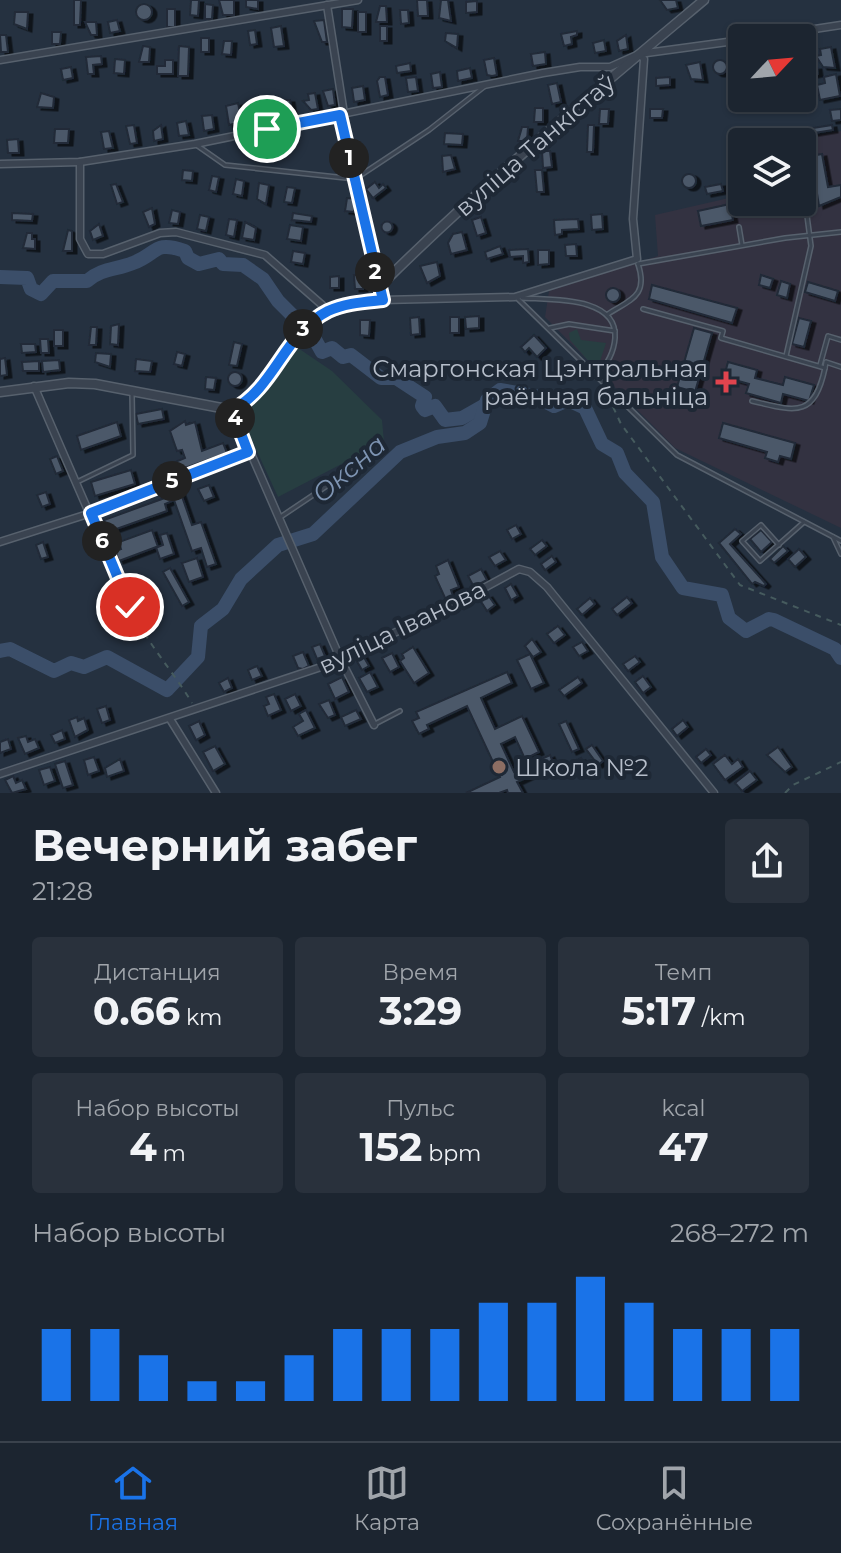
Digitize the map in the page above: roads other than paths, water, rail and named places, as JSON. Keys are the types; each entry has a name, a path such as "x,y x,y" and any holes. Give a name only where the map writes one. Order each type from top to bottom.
{"street":[{"path":"0,60 358,0"},
{"name":"вуліца Танкістаў","path":"382,284 518,156 704,0"},
{"path":"327,5 342,114 375,273 382,284 383,300"},
{"path":"816,29 841,25"},
{"path":"0,164 80,162 195,144 571,68 610,67 639,54 728,42"},
{"path":"0,392 69,383 132,389 232,410 250,401 292,341 308,324 329,311 383,300 515,297 638,262 633,219 644,59 639,54"},
{"path":"80,162 80,239 88,254 103,254 160,233 176,232 265,255 329,311"},
{"path":"34,386 130,607"},
{"path":"232,410 340,658 374,725"},
{"path":"0,542 91,513 248,452"},
{"name":"вуліца Іванова","path":"0,774 196,711 340,658 447,608 519,569 530,572 547,587 714,793"},
{"path":"170,719 216,793"}],"lane":[{"path":"195,144 225,165 355,179 429,130 485,86"},
{"path":"786,356 812,236 809,216"},
{"path":"739,227 742,245"},
{"path":"608,314 627,306 637,296 641,279 638,262 841,232"},
{"path":"515,297 595,307 608,314 615,331 612,353 596,377"},
{"path":"515,297 677,455 841,541"},
{"path":"643,309 723,331 721,338 822,367"},
{"path":"550,328 562,324 615,331"},
{"path":"752,401 786,409 807,406 818,396 828,336 841,340"},
{"path":"822,367 826,362 841,367"},
{"path":"77,482 133,455 132,389"},
{"path":"279,518 352,469"},
{"path":"779,545 761,525 742,541 760,561 779,545 804,522"},
{"path":"833,537 841,554"},
{"path":"374,725 400,711"}],"waterway":[{"path":"0,277 27,278 31,289 41,294 53,281 87,281 167,247 185,251 188,258 199,264 219,259 223,264 243,265 263,279 278,301 313,336 322,352 332,348 343,357 351,355 381,378 396,378 425,397 422,406 425,410 435,406 445,420 462,418 485,405"},
{"name":"Оксна","path":"0,651 10,649 54,671 71,663 84,667 107,657 167,690 198,657 201,626 223,609 241,579 278,545 313,534 400,452 437,437 465,433 480,423 487,400 500,390 535,396 554,406 568,400 585,408 602,444 617,453 625,473 653,502 662,557 683,588 722,595 729,618 746,631 769,619 774,620 835,649 841,658"}],"place":[{"name":"Смаргонская Цэнтральная раённая бальніца","path":"726,382"},
{"name":"Школа №2","path":"499,767"}]}
